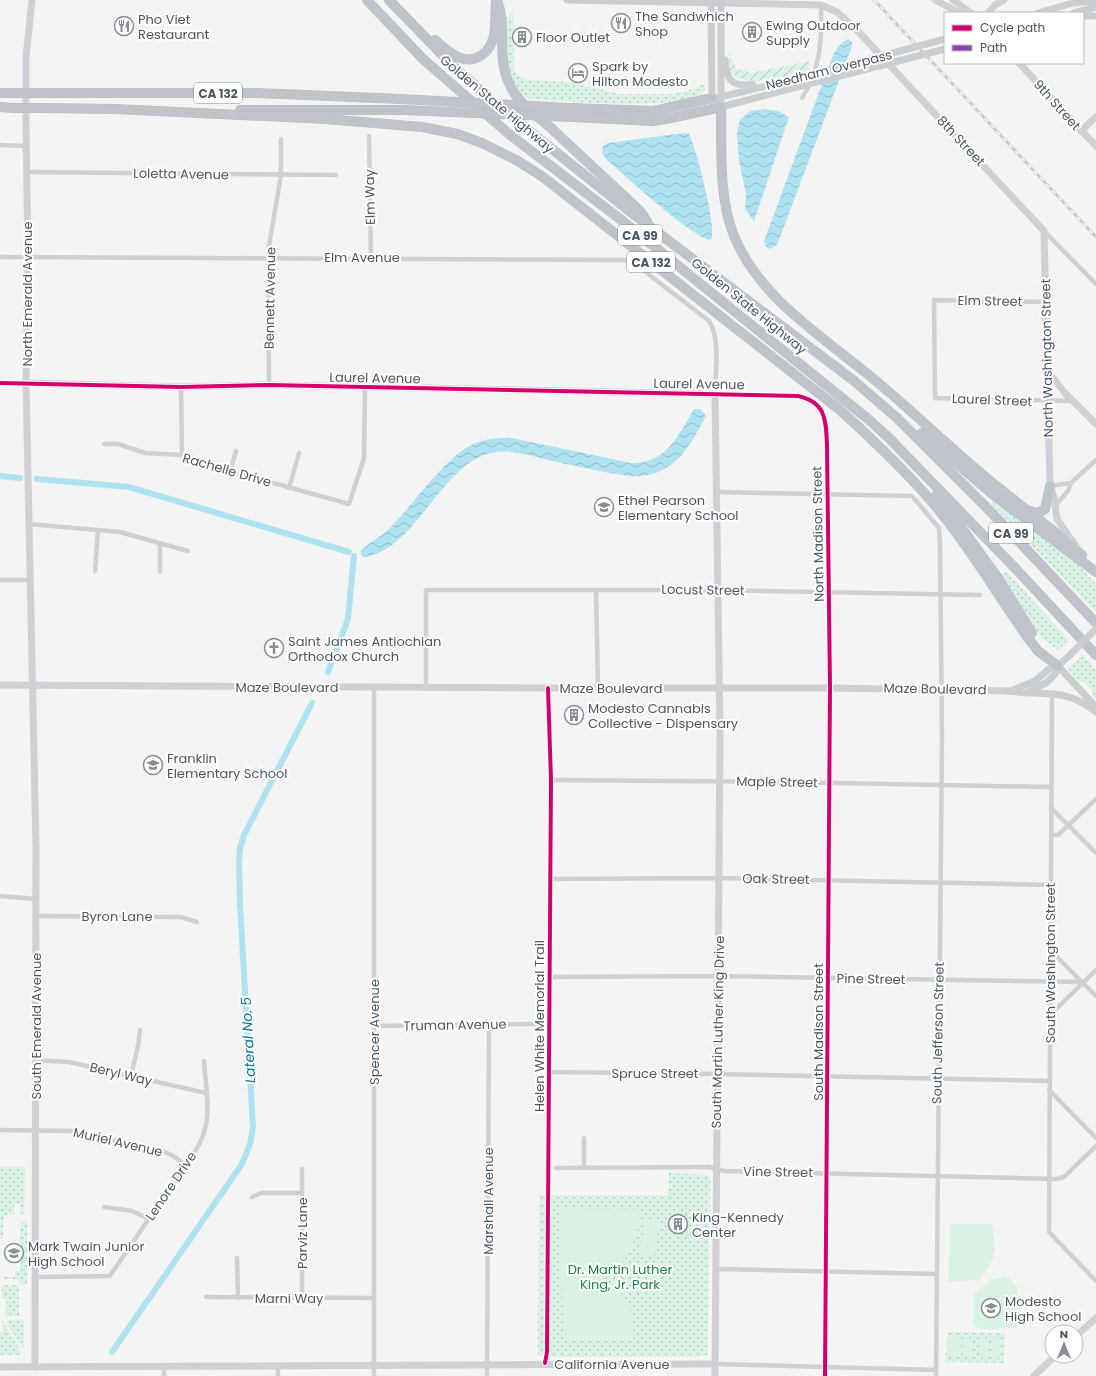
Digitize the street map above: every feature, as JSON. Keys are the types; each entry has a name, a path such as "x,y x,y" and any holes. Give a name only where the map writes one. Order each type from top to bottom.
{"highway":[{"name":"Golden State Highway","path":"367,0 423,59 491,119 620,219 849,403 889,438 1025,577 1096,655"},
{"path":"392,3 446,49 457,56 468,59 484,54 490,47 494,33 497,0"},
{"path":"497,0 502,14 502,61 507,81 514,92 526,107 550,127 640,211 651,227"},
{"name":"Golden State Highway","path":"392,3 455,68 497,105 651,227 876,399 924,443 1096,623"},
{"name":"CA 132","path":"0,93 257,93 648,111 676,107 717,98"},
{"path":"115,109 403,110 653,121 721,107 723,180 729,219 737,243 761,283 787,308 882,386 974,468 1030,511 1082,555"},
{"name":"CA 132","path":"0,108 115,109 326,119 422,127 470,138 518,161 555,186 840,410 869,437 933,502 963,542 1028,638 1038,651 1058,666"},
{"path":"821,356 867,384 991,493 1096,571"},
{"path":"917,467 989,566 1032,634 1058,666"},
{"path":"1030,511 1038,513 1043,511 1046,506 1050,486"},
{"path":"1060,617 1096,663"}],"main road":[{"path":"567,0 722,3 722,55 720,58 717,98"},
{"path":"1042,12 1073,3 1096,1"},
{"path":"711,3 717,98 721,107"},
{"path":"1078,12 1096,7"},
{"path":"1084,16 1096,16"},
{"name":"Needham Overpass","path":"717,98 792,80 944,39"},
{"name":"Needham Overpass","path":"721,107 944,49"},
{"path":"722,55 725,59 726,73 734,83 742,86 755,84 764,86"},
{"path":"1082,555 1096,571"},
{"path":"1008,691 1029,684 1042,676 1049,669 1058,666 1096,629"},
{"path":"1028,692 1035,690 1046,683 1055,674 1058,666"},
{"path":"1058,666 1096,707"},
{"name":"Maze Boulevard","path":"1008,691 1052,694 1075,698 1096,712"}],"street":[{"name":"North Emerald Avenue","path":"32,0 26,57 28,257 26,383 33,685"},
{"path":"935,0 958,12"},
{"path":"953,0 970,12"},
{"path":"989,12 995,5 1004,0"},
{"path":"722,3 821,5 820,53 807,90 802,98"},
{"name":"8th Street","path":"821,5 838,12 852,25 1044,231 1096,284"},
{"name":"9th Street","path":"1020,64 1096,146"},
{"path":"1081,131 1096,117"},
{"name":"Elm Way","path":"369,136 371,257"},
{"name":"Bennett Avenue","path":"269,385 268,257 281,175 281,139"},
{"path":"0,145 26,146"},
{"name":"Loletta Avenue","path":"27,172 336,175"},
{"name":"North Washington Street","path":"1044,231 1050,486 1054,497 1054,511 1059,524 1082,555"},
{"name":"Elm Avenue","path":"0,257 371,257 624,260 634,264 705,318 712,326 715,335 715,394"},
{"name":"Elm Street","path":"935,398 934,300 1045,302"},
{"path":"1047,369 1052,378 1096,424"},
{"name":"Laurel Avenue","path":"0,383 181,387 269,385 798,396"},
{"path":"181,387 182,455"},
{"name":"Rachelle Drive","path":"104,444 118,444 145,453 182,455 230,471 349,504 364,458 365,388"},
{"name":"South Martin Luther King Drive","path":"715,394 720,688 720,878 715,1376"},
{"name":"North Madison Street","path":"798,396 804,398 823,411 826,418 830,688"},
{"name":"Laurel Street","path":"935,398 1074,402"},
{"path":"230,471 236,451"},
{"path":"289,488 299,453"},
{"path":"1054,511 1058,501 1068,491 1071,483 1096,460"},
{"path":"1050,486 1071,483"},
{"path":"717,492 827,494"},
{"name":"South Jefferson Street","path":"827,494 912,496 939,528 941,784 936,1376"},
{"path":"29,524 120,532 188,552"},
{"path":"95,571 98,530"},
{"path":"160,543 160,572"},
{"path":"0,580 30,580"},
{"name":"Locust Street","path":"426,687 426,590 719,590 980,595"},
{"path":"596,590 598,688"},
{"name":"Maze Boulevard","path":"0,685 830,688 1008,691"},
{"name":"South Emerald Avenue","path":"33,685 36,899 34,1060 35,1367"},
{"name":"Spencer Avenue","path":"374,687 374,1376"},
{"name":"South Madison Street","path":"825,1376 830,688"},
{"name":"South Washington Street","path":"1052,694 1049,1016 1049,1232 1096,1280"},
{"name":"Maple Street","path":"551,780 941,784 1051,787"},
{"path":"1051,835 1058,835 1096,799"},
{"path":"1051,808 1096,854"},
{"name":"Oak Street","path":"550,879 720,878 1050,885"},
{"path":"0,896 36,899"},
{"name":"Byron Lane","path":"36,916 181,917 197,922"},
{"path":"1050,950 1096,996"},
{"path":"1049,1016 1096,970"},
{"name":"Pine Street","path":"549,977 718,976 1083,982"},
{"name":"Truman Avenue","path":"374,1026 536,1024"},
{"name":"Marshall Avenue","path":"487,1376 488,1025"},
{"path":"131,1076 140,1030"},
{"name":"Beryl Way","path":"34,1060 69,1062 206,1093"},
{"name":"Lenore Drive","path":"35,1277 110,1276 204,1137 208,1117 204,1061"},
{"name":"Spruce Street","path":"548,1072 1049,1080"},
{"path":"1049,1090 1096,1138"},
{"name":"Muriel Avenue","path":"0,1130 76,1131 165,1152 175,1157 185,1165"},
{"path":"584,1138 584,1168"},
{"name":"Vine Street","path":"556,1168 709,1167 724,1171 1049,1179 1064,1177 1096,1146"},
{"name":"Parviz Lane","path":"302,1169 302,1298"},
{"path":"252,1197 261,1193 302,1193"},
{"path":"104,1207 132,1211 149,1219"},
{"path":"237,1258 238,1298"},
{"path":"716,1269 936,1274"},
{"name":"Marni Way","path":"206,1297 373,1298"},
{"path":"1084,1329 1096,1318"},
{"name":"California Avenue","path":"0,1367 715,1364 936,1370"},
{"path":"1034,1376 1047,1364"},
{"path":"278,1366 278,1376"},
{"path":"164,1367 164,1376"}],"green space":[{"path":"513,11 514,70 524,79 574,83 619,94 670,94 687,91 705,83 704,88 706,89 695,97 675,101 649,103 590,103 523,98 512,79 507,59 506,16 509,16"},
{"path":"729,49 732,62 738,70 744,69 750,73 811,61 807,71 768,80 747,80 738,78 730,70"},
{"path":"994,500 1072,558 1096,584 1096,612 991,503"},
{"path":"1006,571 1069,640 1058,650 1042,639 1001,574"},
{"path":"1083,655 1096,670 1096,699 1093,696 1092,690 1084,682 1078,681 1068,669"},
{"path":"0,1167 25,1167 24,1214 20,1214 20,1204 14,1204 14,1214 8,1213 4,1216 3,1239 0,1239"},
{"name":"Dr. Martin Luther King, Jr. Park","path":"669,1173 710,1175 708,1355 697,1357 550,1357 538,1355 539,1195 668,1195"},
{"path":"559,1209 640,1210 636,1237 625,1259 611,1273 594,1281 612,1286 623,1296 632,1317 634,1340 566,1340 561,1283"},
{"path":"645,1219 660,1222 653,1257 640,1254"},
{"path":"22,1222 27,1222 27,1285 20,1285 19,1279 4,1279 4,1277 15,1277 15,1271 20,1271 20,1227"},
{"path":"950,1224 992,1224 994,1254 985,1273 979,1280 948,1282"},
{"path":"1006,1276 1017,1286 1017,1328 983,1329 973,1325 973,1295 991,1280"},
{"path":"2,1285 19,1285 19,1299 4,1299 2,1297"},
{"path":"6,1300 19,1300 19,1316 6,1317"},
{"path":"24,1319 24,1348 23,1349 5,1321"},
{"path":"2,1320 22,1352 21,1355 0,1355 0,1332 3,1331"},
{"path":"947,1332 1005,1333 1004,1363 946,1362"},
{"path":"950,1337 959,1337 959,1357 949,1357"},
{"path":"963,1337 972,1338 971,1357 962,1357"},
{"path":"979,1338 989,1338 988,1358 979,1358"},
{"path":"991,1338 1001,1338 1000,1358 991,1358"}],"water":[{"path":"848,39 852,42 852,46 777,245 770,249 766,247 764,241 831,60 838,47"},
{"path":"766,109 778,111 789,117 754,221 745,209 746,195 739,160 737,134 740,119 751,111"},
{"path":"684,133 689,134 701,171 712,221 711,240 703,237 675,218 607,160 602,153 603,146 608,143"},
{"path":"694,409 700,409 706,416 685,451 677,460 657,473 644,476 629,476 578,467 523,454 497,452 478,458 461,470 445,486 400,538 383,551 364,557 361,555 361,550 391,527 452,459 473,444 492,439 512,438 631,463 643,462 654,459 670,446 683,429"}],"waterway":[{"path":"0,476 20,478"},
{"path":"37,479 129,487 349,552"},
{"path":"328,672 348,619 354,556"},
{"name":"Lateral No. 5","path":"112,1352 242,1164 250,1144 253,1127 240,905 240,848 244,835 312,703"}],"railway":[{"path":"874,0 1096,237"}],"cycle path":[{"path":"0,383 181,387 269,385 798,396 807,399 819,408 823,413 825,420 827,445 830,688 825,1376"},
{"name":"Helen White Memorial Trail","path":"545,1363 547,1352 551,780 548,688"}],"place":[{"name":"The Sandwhich Shop","path":"621,23"},
{"name":"Pho Viet Restaurant","path":"124,26"},
{"name":"Ewing Outdoor Supply","path":"752,32"},
{"name":"Floor Outlet","path":"522,37"},
{"name":"Spark by Hilton Modesto","path":"578,73"},
{"name":"Ethel Pearson Elementary School","path":"604,507"},
{"name":"Saint James Antiochian Orthodox Church","path":"274,648"},
{"name":"Modesto Cannabis Collective - Dispensary","path":"574,715"},
{"name":"Franklin Elementary School","path":"153,765"},
{"name":"King-Kennedy Center","path":"678,1224"},
{"name":"Mark Twain Junior High School","path":"14,1253"},
{"name":"Modesto High School","path":"991,1308"}]}
